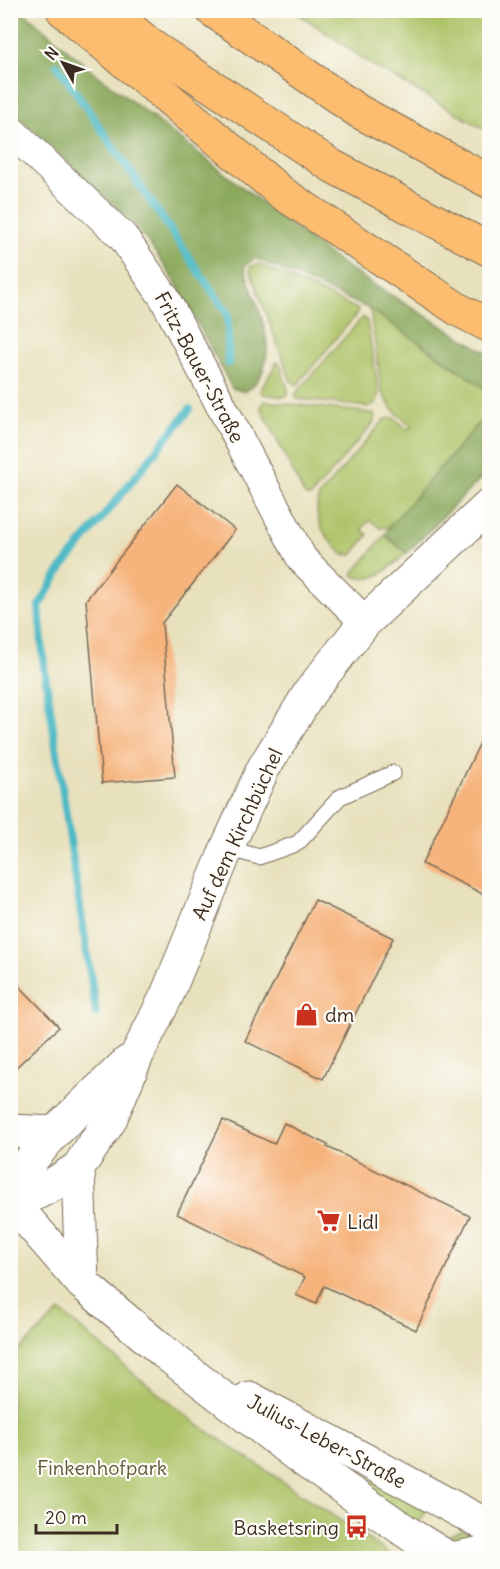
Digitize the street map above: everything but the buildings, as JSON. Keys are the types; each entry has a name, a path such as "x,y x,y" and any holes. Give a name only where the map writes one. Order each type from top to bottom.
{"highway":[{"path":"63,10 282,193 459,310 489,326"},
{"path":"108,10 154,48 332,166 489,250"},
{"path":"212,10 358,111 489,183"}],"street":[{"name":"Fritz-Bauer-Straße","path":"10,130 123,237 164,297 302,559 365,622"},
{"name":"Auf dem Kirchbüchel","path":"12,1203 52,1185 78,1168 110,1120 138,1053 167,995 262,769 310,692 365,622 489,505"},
{"name":"Auf dem Kirchbüchel","path":"12,1203 31,1160 54,1133 138,1053"},
{"path":"10,1131 54,1133"},
{"path":"78,1168 82,1282"},
{"name":"Julius-Leber-Straße","path":"12,1203 82,1282 165,1353 299,1456 437,1556 480,1552 489,1546"},
{"name":"Julius-Leber-Straße","path":"165,1353 489,1527"}],"lane":[{"path":"227,848 260,857 298,843 340,797 393,773"}],"green space":[{"path":"10,11 23,11 85,65 328,254 374,285 489,354 489,391 370,309 255,258 244,266 265,332 267,349 265,365 258,379 245,392 232,388 175,281 136,225 11,110"},
{"path":"295,11 489,11 489,132 374,66"},
{"path":"259,264 359,311 297,385 291,381 250,270 251,266"},
{"path":"370,309 489,391 489,412 389,527 380,528 370,520 362,529 368,535 351,556 347,553 345,556 322,529 317,513 319,496 385,419 394,418 407,429 412,427 392,409 382,392"},
{"path":"363,317 367,321 379,393 376,403 368,407 297,399 295,396 297,392"},
{"path":"277,362 280,364 289,393 285,397 263,394 260,391"},
{"path":"265,401 372,413 376,417 308,497 304,494 261,408"},
{"path":"489,412 489,470 407,553 385,535 389,527"},
{"path":"385,535 407,553 375,576 361,578 353,575 354,572"},
{"name":"Finkenhofpark","path":"60,1311 197,1424 390,1554 392,1558 11,1558 11,1358"},
{"path":"280,1430 427,1510 416,1527"},
{"path":"464,1530 483,1544 446,1541 448,1536"}],"waterway":[{"path":"57,65 228,314 228,363"},
{"path":"96,1013 44,667 39,606 61,569 190,409"}],"place":[{"name":"dm","path":"307,1014"},
{"name":"Lidl","path":"329,1221"},
{"name":"Basketsring","path":"357,1527"}]}
